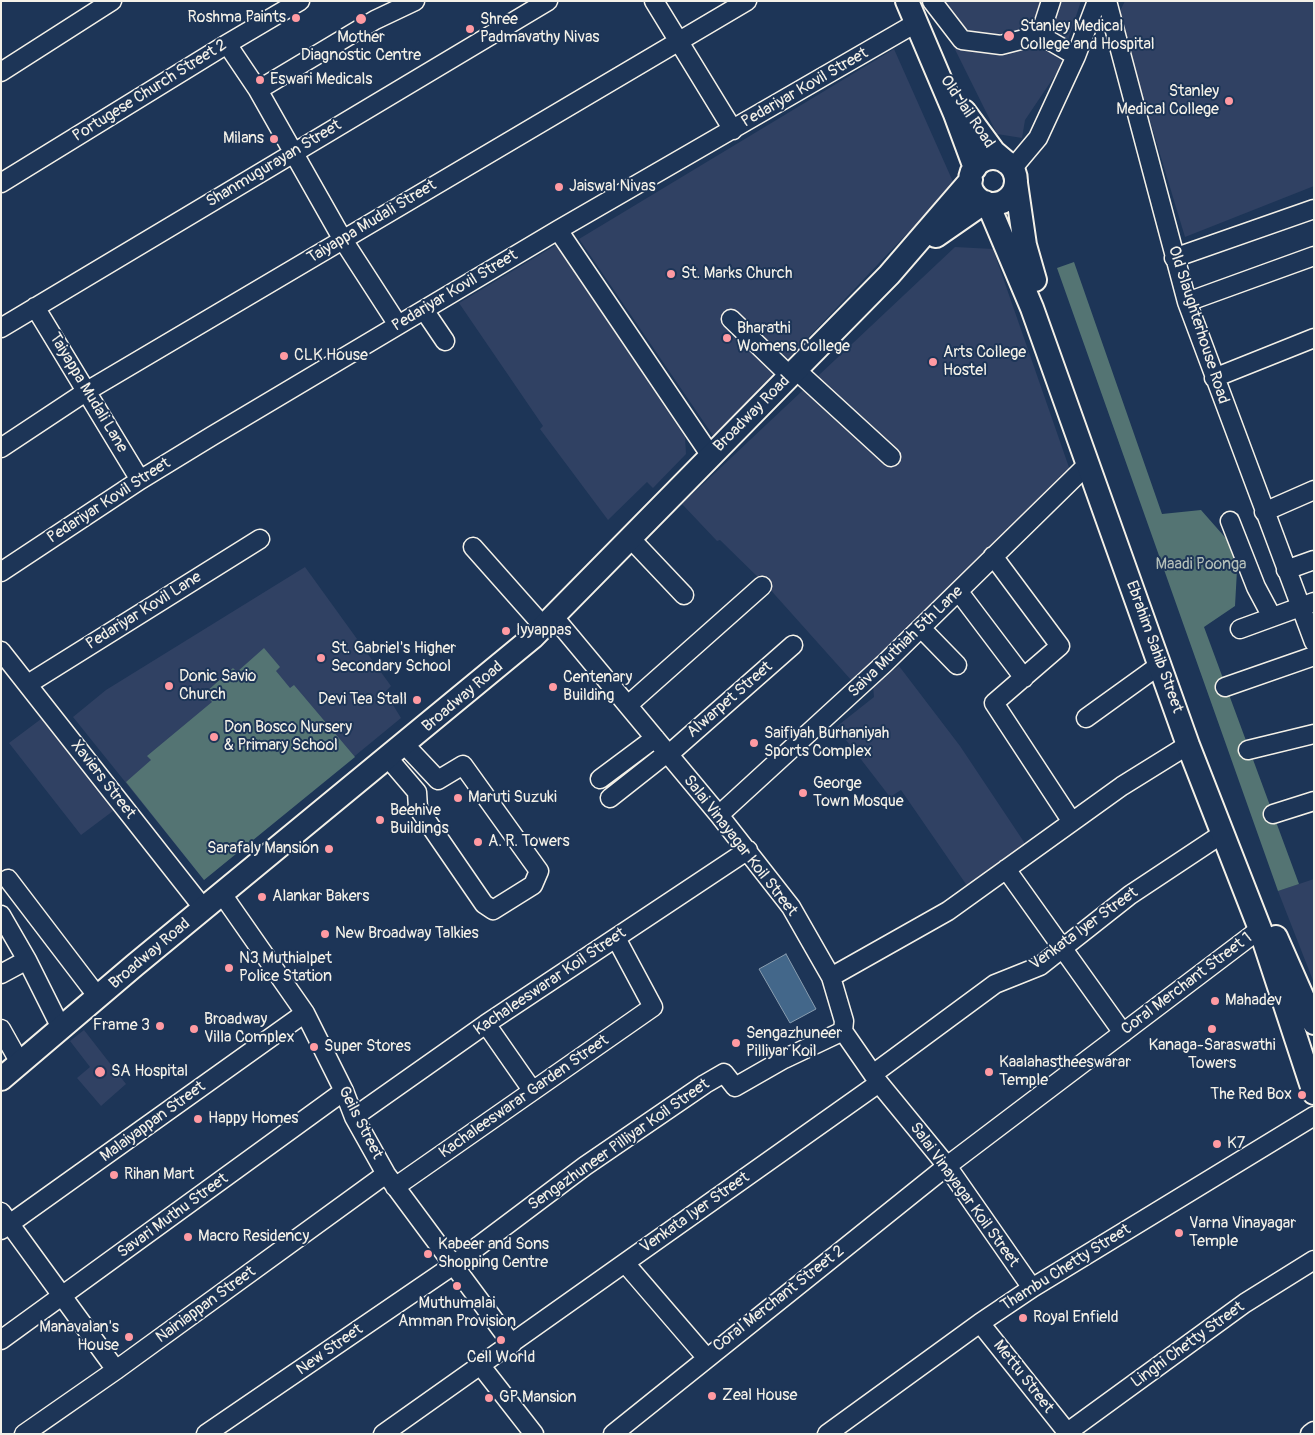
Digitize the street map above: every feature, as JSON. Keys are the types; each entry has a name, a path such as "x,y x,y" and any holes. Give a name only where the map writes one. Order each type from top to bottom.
{"main road":[{"name":"Old Jail Road","path":"907,1 955,114 973,174"},
{"name":"Old Jail Road","path":"931,56 981,136 1012,172"},
{"path":"986,159 1001,160 1012,172 1010,197 996,204 986,203 975,195 973,174 986,159"},
{"name":"Ebrahim Sahib Street","path":"1012,172 1025,245 1043,303 1250,875 1314,1023"},
{"name":"Broadway Road","path":"1,1079 8,1046 61,1028 396,752 549,622 889,275 973,174"},
{"name":"Ebrahim Sahib Street","path":"986,203 1032,308 1087,465 1161,664 1188,744 1307,1048 1314,1092"},
{"name":"Broadway Road","path":"889,275 947,227 986,203"}],"street":[{"path":"1,72 112,1"},
{"name":"Portugese Church Street 2","path":"1,182 300,1"},
{"path":"258,90 375,20 415,1"},
{"name":"Shanmugurayan Street","path":"1,328 548,1"},
{"path":"654,1 733,130"},
{"name":"Taiyappa Mudali Street","path":"1,448 87,391 747,1"},
{"path":"932,1 962,40 1001,45 1040,35 1076,56"},
{"path":"1040,35 1051,1"},
{"path":"1012,172 1038,138 1076,56 1096,1"},
{"name":"Old Slaughterhouse Road","path":"1107,1 1187,302 1286,570 1306,605 1314,642"},
{"name":"Pedariyar Kovil Street","path":"1,572 140,480 398,325 916,23"},
{"path":"227,44 258,90 343,240 398,325"},
{"path":"1174,258 1314,209"},
{"path":"558,230 711,456"},
{"path":"1187,302 1314,256"},
{"name":"Taiyappa Mudali Lane","path":"35,307 140,480"},
{"path":"424,310 445,340"},
{"path":"731,319 890,457"},
{"path":"1214,378 1314,338"},
{"name":"Saiva Muthiah 5th Lane","path":"719,815 885,663 1087,465"},
{"path":"1264,512 1314,490"},
{"path":"1230,521 1256,587 1272,617"},
{"path":"630,538 684,595"},
{"name":"Pedariyar Kovil Lane","path":"28,684 260,539"},
{"name":"Salai Vinayagar Koil Street","path":"473,546 628,705 748,850 791,907 832,977 844,1021 843,1031 876,1078 947,1166 1032,1288"},
{"path":"993,556 1060,646 994,703 1072,822"},
{"path":"1286,570 1314,560"},
{"path":"628,705 762,586"},
{"path":"959,592 1024,678"},
{"path":"1240,629 1306,605"},
{"path":"921,628 957,665"},
{"name":"Alwarpet Street","path":"610,798 668,754 793,645"},
{"name":"Xaviers Street","path":"1,651 204,909"},
{"path":"1224,687 1314,656"},
{"path":"1086,718 1161,664"},
{"path":"1248,750 1314,734"},
{"path":"600,779 655,738"},
{"path":"832,977 948,911 1122,786 1188,744"},
{"path":"396,752 438,780 462,765 539,871 533,885 493,910 484,904 418,808 417,792 396,752"},
{"path":"1273,814 1314,801"},
{"name":"Venkata Iyer Street","path":"383,1434 625,1263 876,1078 995,984 1040,966 1130,895 1222,834"},
{"name":"Kachaleeswarar Koil Street","path":"354,1117 486,1024 748,850"},
{"path":"1006,869 1123,1033"},
{"path":"8,879 98,997"},
{"name":"Geils Street","path":"222,894 305,1013 344,1091 354,1117 391,1180 452,1266 512,1344"},
{"path":"1,916 28,960 61,1028"},
{"name":"Coral Merchant Street 1","path":"947,1166 1260,929"},
{"name":"Kachaleeswarar Garden Street","path":"391,1180 532,1090 653,1007 616,938"},
{"path":"1,974 28,960"},
{"name":"Malaiyappan Street","path":"4,1222 305,1013"},
{"path":"486,1024 532,1090"},
{"name":"Sengazhuneer Pilliyar Koil Street","path":"452,1266 585,1166 705,1084 724,1073 735,1087 784,1058 843,1031"},
{"name":"Savari Muthu Street","path":"1,1340 344,1091"},
{"name":"Thambu Chetty Street","path":"828,1434 980,1322 1032,1288 1314,1116"},
{"name":"Coral Merchant Street 2","path":"613,1434 706,1357 947,1166"},
{"name":"Nainiappan Street","path":"24,1434 391,1180"},
{"path":"4,1222 62,1296 116,1370"},
{"name":"Linghi Chetty Street","path":"1073,1431 1245,1303 1314,1260"},
{"path":"625,1263 706,1357"},
{"name":"New Street","path":"206,1434 452,1266"},
{"name":"Mettu Street","path":"980,1322 1073,1431"},
{"path":"481,1366 534,1434"},
{"path":"1310,1434 1314,1431"}],"shaded area":[{"name":"Stanley Medical College and Hospital","path":"931,1 1081,1 1058,71 1025,120 1022,138 997,134"},
{"name":"Stanley Medical College","path":"1125,1 1314,1 1314,186 1185,237 1118,15"},
{"name":"Bharathi Womens College","path":"894,49 954,184 714,437 579,239"},
{"path":"556,245 685,437 686,454 653,488 647,482 608,520 540,429 543,426 459,303"},
{"name":"Arts College Hostel","path":"955,247 993,249 1072,476 952,592 852,681 767,586 720,540 717,541 682,504"},
{"name":"Don Bosco Nursery & Primary School","path":"305,567 391,686 385,692 401,718 204,880 73,717 106,690"},
{"path":"899,666 960,746 1028,848 970,890 901,790 890,797 836,727 874,697 873,686"},
{"path":"41,719 113,811 81,835 9,743"},
{"path":"1314,879 1314,983 1278,891"},
{"path":"786,954 816,1009 790,1023 759,969"},
{"name":"SA Hospital","path":"84,1030 126,1084 101,1106 77,1078 90,1067 70,1041"}],"green space":[{"name":"Maadi Poonga","path":"1074,262 1162,514 1201,510 1238,552 1235,606 1204,627 1299,884 1278,891 1057,268"},
{"name":"Don Bosco Nursery & Primary School","path":"264,648 280,667 276,671 290,688 294,685 355,757 204,880 126,782 151,760 147,756 212,702 205,693 233,668 237,672"}],"place":[{"name":"Roshma Paints","path":"296,18"},
{"name":"Mother Diagnostic Centre","path":"361,19"},
{"name":"Shree Padmavathy Nivas","path":"470,29"},
{"name":"Stanley Medical College and Hospital","path":"1009,36"},
{"name":"Eswari Medicals","path":"260,80"},
{"name":"Stanley Medical College","path":"1229,101"},
{"name":"Milans","path":"274,139"},
{"name":"Jaiswal Nivas","path":"559,187"},
{"name":"St. Marks Church","path":"671,274"},
{"name":"Bharathi Womens College","path":"727,338"},
{"name":"CLK House","path":"284,356"},
{"name":"Arts College Hostel","path":"933,362"},
{"name":"Iyyappas","path":"506,631"},
{"name":"St. Gabriel's Higher Secondary School","path":"321,658"},
{"name":"Donic Savio Church","path":"169,686"},
{"name":"Centenary Building","path":"553,687"},
{"name":"Devi Tea Stall","path":"417,700"},
{"name":"Don Bosco Nursery & Primary School","path":"214,737"},
{"name":"Saifiyah Burhaniyah Sports Complex","path":"754,743"},
{"name":"George Town Mosque","path":"803,793"},
{"name":"Maruti Suzuki","path":"458,798"},
{"name":"Beehive Buildings","path":"380,820"},
{"name":"A. R. Towers","path":"478,842"},
{"name":"Sarafaly Mansion","path":"329,849"},
{"name":"Alankar Bakers","path":"262,897"},
{"name":"New Broadway Talkies","path":"325,934"},
{"name":"N3 Muthialpet Police Station","path":"229,968"},
{"name":"Mahadev","path":"1215,1001"},
{"name":"Frame 3","path":"160,1026"},
{"name":"Broadway Villa Complex","path":"194,1029"},
{"name":"Kanaga-Saraswathi Towers","path":"1212,1029"},
{"name":"Sengazhuneer Pilliyar Koil","path":"736,1043"},
{"name":"Super Stores","path":"314,1047"},
{"name":"SA Hospital","path":"100,1072"},
{"name":"Kaalahastheeswarar Temple","path":"989,1072"},
{"name":"The Red Box","path":"1302,1095"},
{"name":"Happy Homes","path":"198,1119"},
{"name":"K7","path":"1217,1144"},
{"name":"Rihan Mart","path":"114,1175"},
{"name":"Varna Vinayagar Temple","path":"1179,1233"},
{"name":"Macro Residency","path":"188,1237"},
{"name":"Kabeer and Sons Shopping Centre","path":"428,1254"},
{"name":"Muthumalai Amman Provision","path":"457,1286"},
{"name":"Royal Enfield","path":"1023,1318"},
{"name":"Manavalan's House","path":"129,1337"},
{"name":"Cell World","path":"501,1340"},
{"name":"Zeal House","path":"712,1396"},
{"name":"GP Mansion","path":"489,1398"}]}
